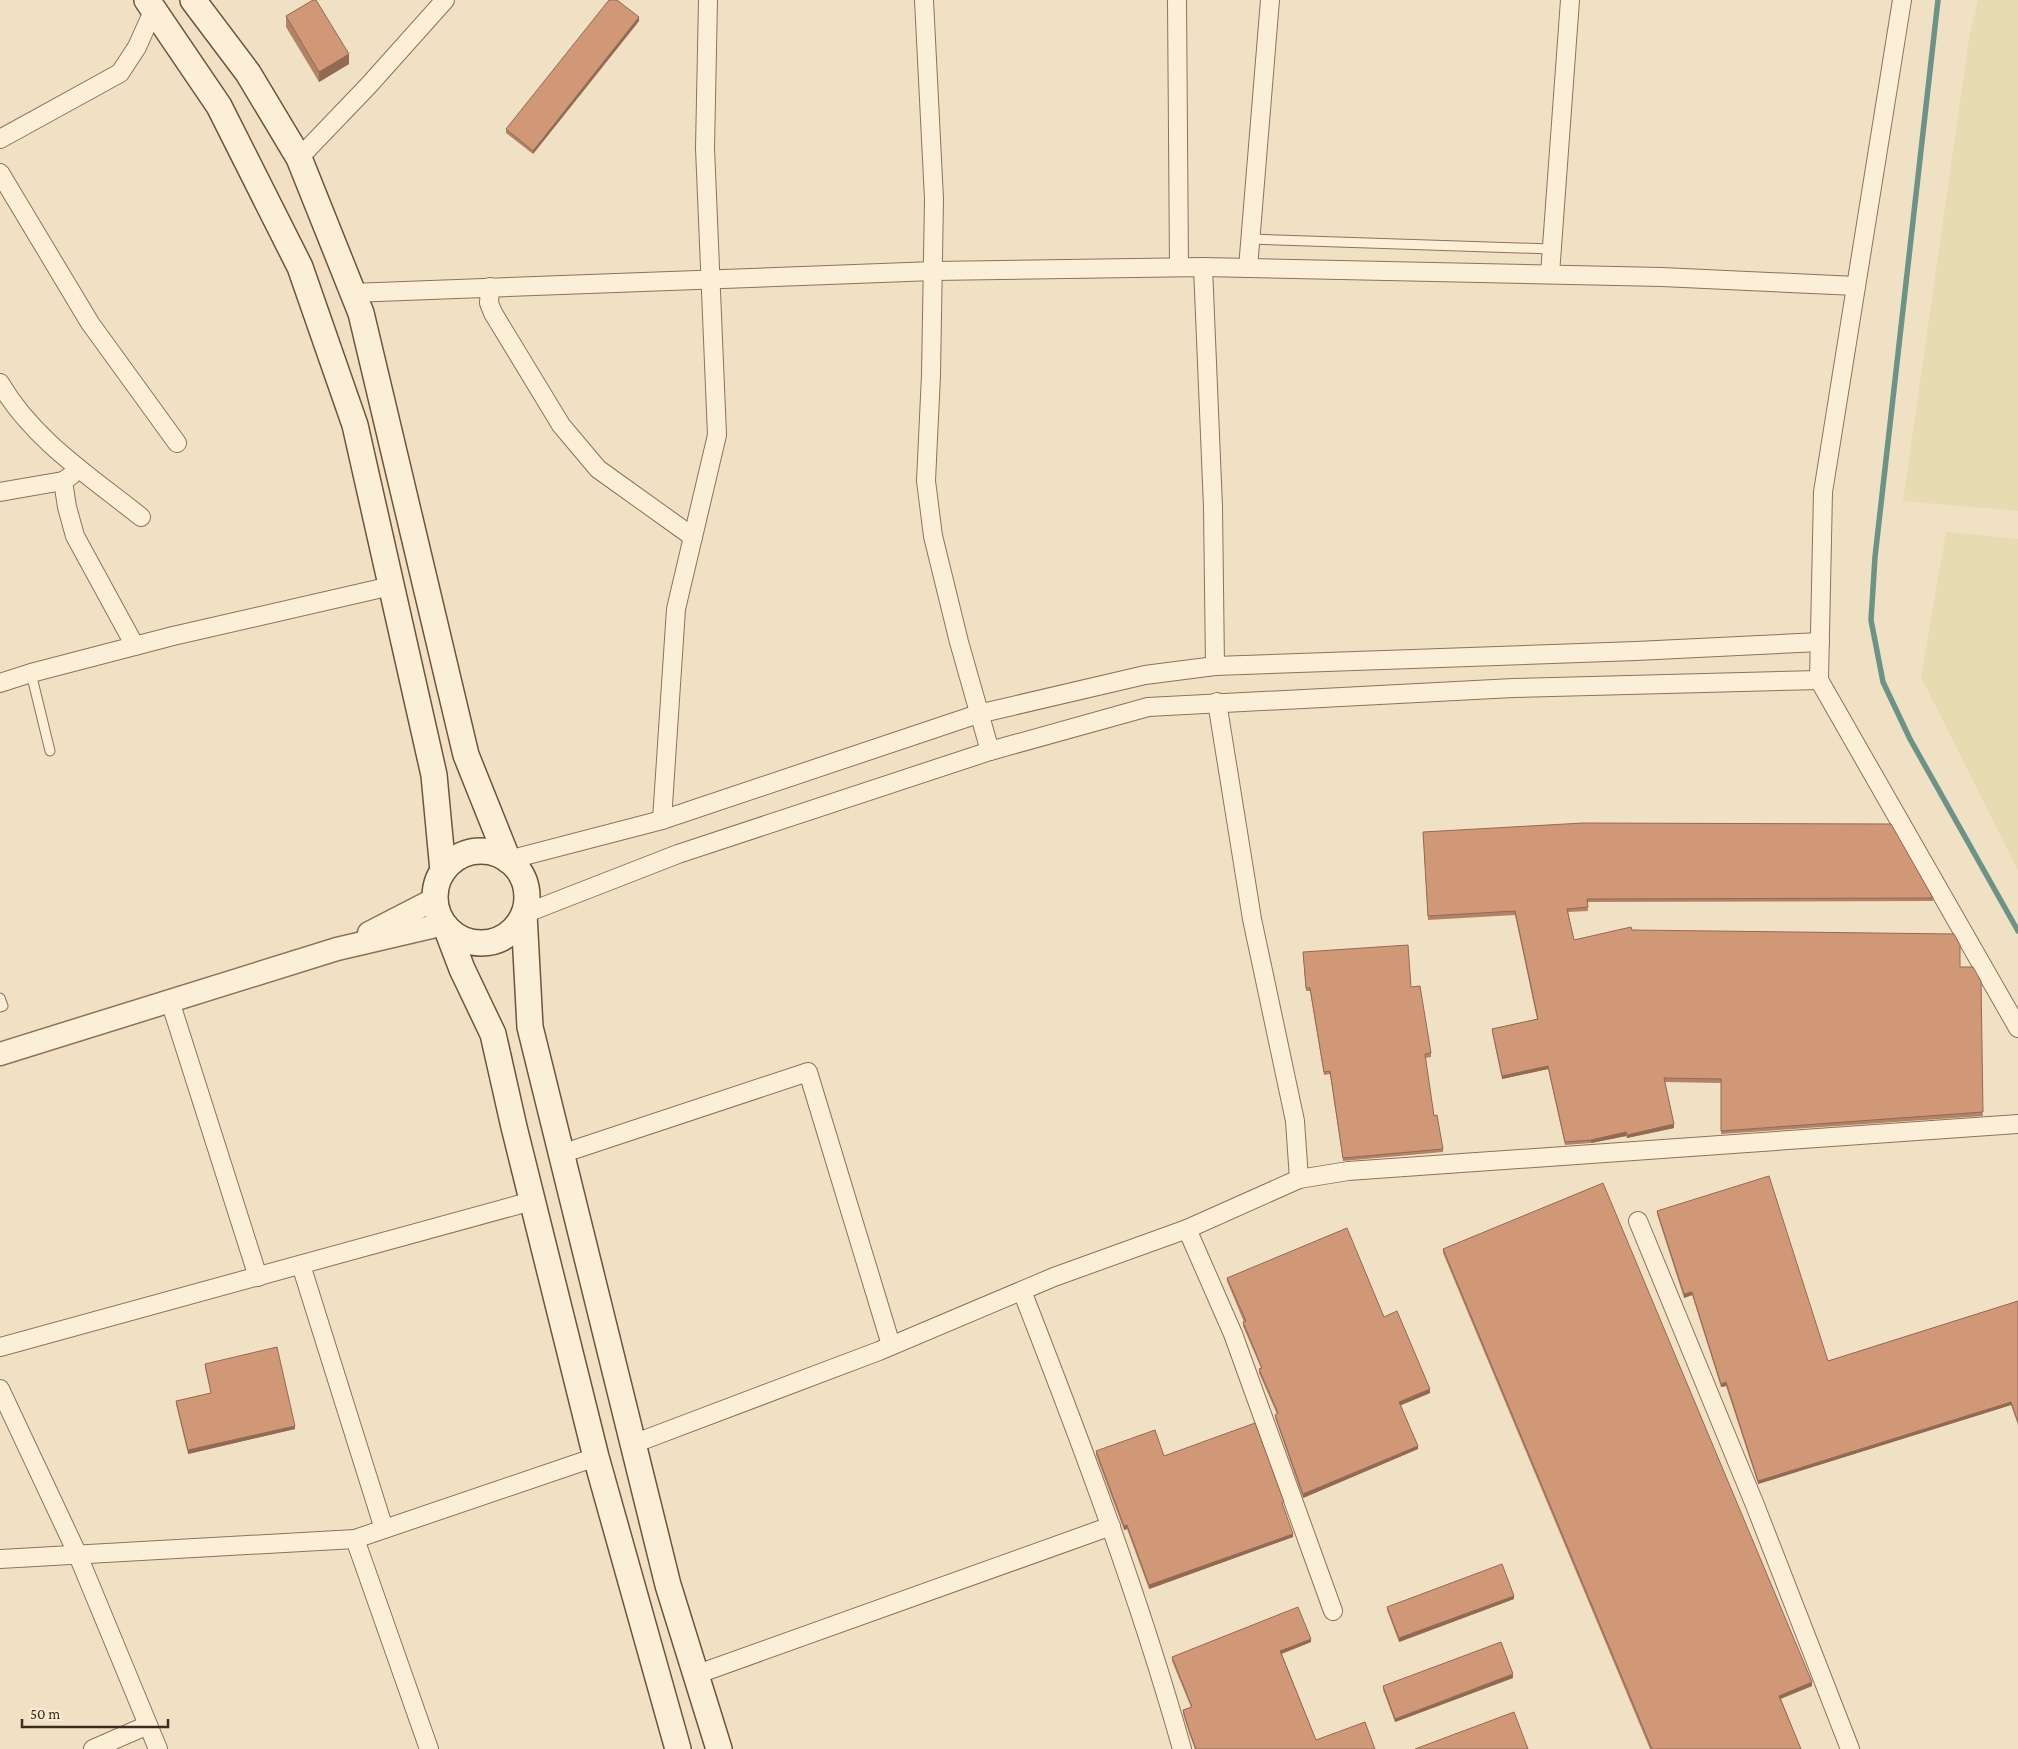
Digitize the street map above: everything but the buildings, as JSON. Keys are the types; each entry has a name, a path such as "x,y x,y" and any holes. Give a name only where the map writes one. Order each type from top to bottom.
{"main road":[{"path":"193,0 248,72 299,158 351,293 361,314 466,755 508,860"},
{"path":"150,5 219,106 300,267 355,426 434,775 443,871"},
{"path":"678,1749 596,1457 532,1201 493,1034 462,969 445,925 438,914 435,899 436,885 443,871 453,861 466,854 481,852 495,854 508,860 519,871 525,884 527,899 524,914 530,1026 668,1585 719,1749"},
{"path":"445,925 458,937 473,942 489,943 504,938 516,928 524,914"}],"street":[{"path":"299,158 369,85 445,0"},
{"path":"662,820 676,609 717,435 712,278 705,148 708,0"},
{"path":"924,0 934,199 934,271 926,481 933,536 978,714 990,751"},
{"path":"1177,0 1179,267"},
{"path":"1248,268 1270,0"},
{"path":"1550,274 1570,0"},
{"path":"1902,0 1823,492 1820,680 2018,1028"},
{"path":"0,139 120,73 138,46 150,5"},
{"path":"0,173 90,322 177,443"},
{"path":"351,293 934,271 1179,267 1550,274 1856,286"},
{"path":"1203,267 1213,507 1215,666"},
{"path":"490,287 489,303 493,313 561,426 598,469 693,537"},
{"path":"0,383 8,410 141,517"},
{"path":"0,492 63,481 81,469"},
{"path":"63,481 66,507 75,536 135,646"},
{"path":"0,683 30,673 135,646 391,586"},
{"path":"508,860 662,820 978,714 1145,674 1215,666 1616,652 1820,642"},
{"path":"524,914 678,854 990,751 1148,707 1217,702 1523,688 1820,680"},
{"path":"1217,702 1252,919 1295,1121 1299,1179"},
{"path":"337,949 435,899"},
{"path":"0,1054 337,949 445,925"},
{"path":"170,1001 258,1277"},
{"path":"561,1154 808,1072 892,1345"},
{"path":"633,1444 892,1345 1022,1290 1187,1230 1299,1179 1358,1170 2018,1124"},
{"path":"0,1347 532,1201"},
{"path":"1638,1221 1755,1504 1850,1749"},
{"path":"1187,1230 1233,1334 1333,1611"},
{"path":"301,1265 384,1529"},
{"path":"1022,1290 1095,1480 1161,1674 1182,1749"},
{"path":"0,1389 77,1553 158,1749"},
{"path":"0,1559 77,1553 355,1539 596,1457"},
{"path":"695,1675 1111,1526"},
{"path":"355,1539 429,1749"},
{"path":"93,1749 148,1725"}],"lane":[{"path":"1250,239 1552,248"},
{"path":"30,673 50,751"},
{"path":"0,998 3,1006 0,1006"}],"shaded area":[{"path":"1978,0 2018,0 2018,511 1903,501 1969,39"},
{"path":"1946,532 2018,539 2018,870 1921,677"}],"waterway":[{"path":"1938,0 1875,557 1871,620 1883,682 1910,739 2018,931"}]}
